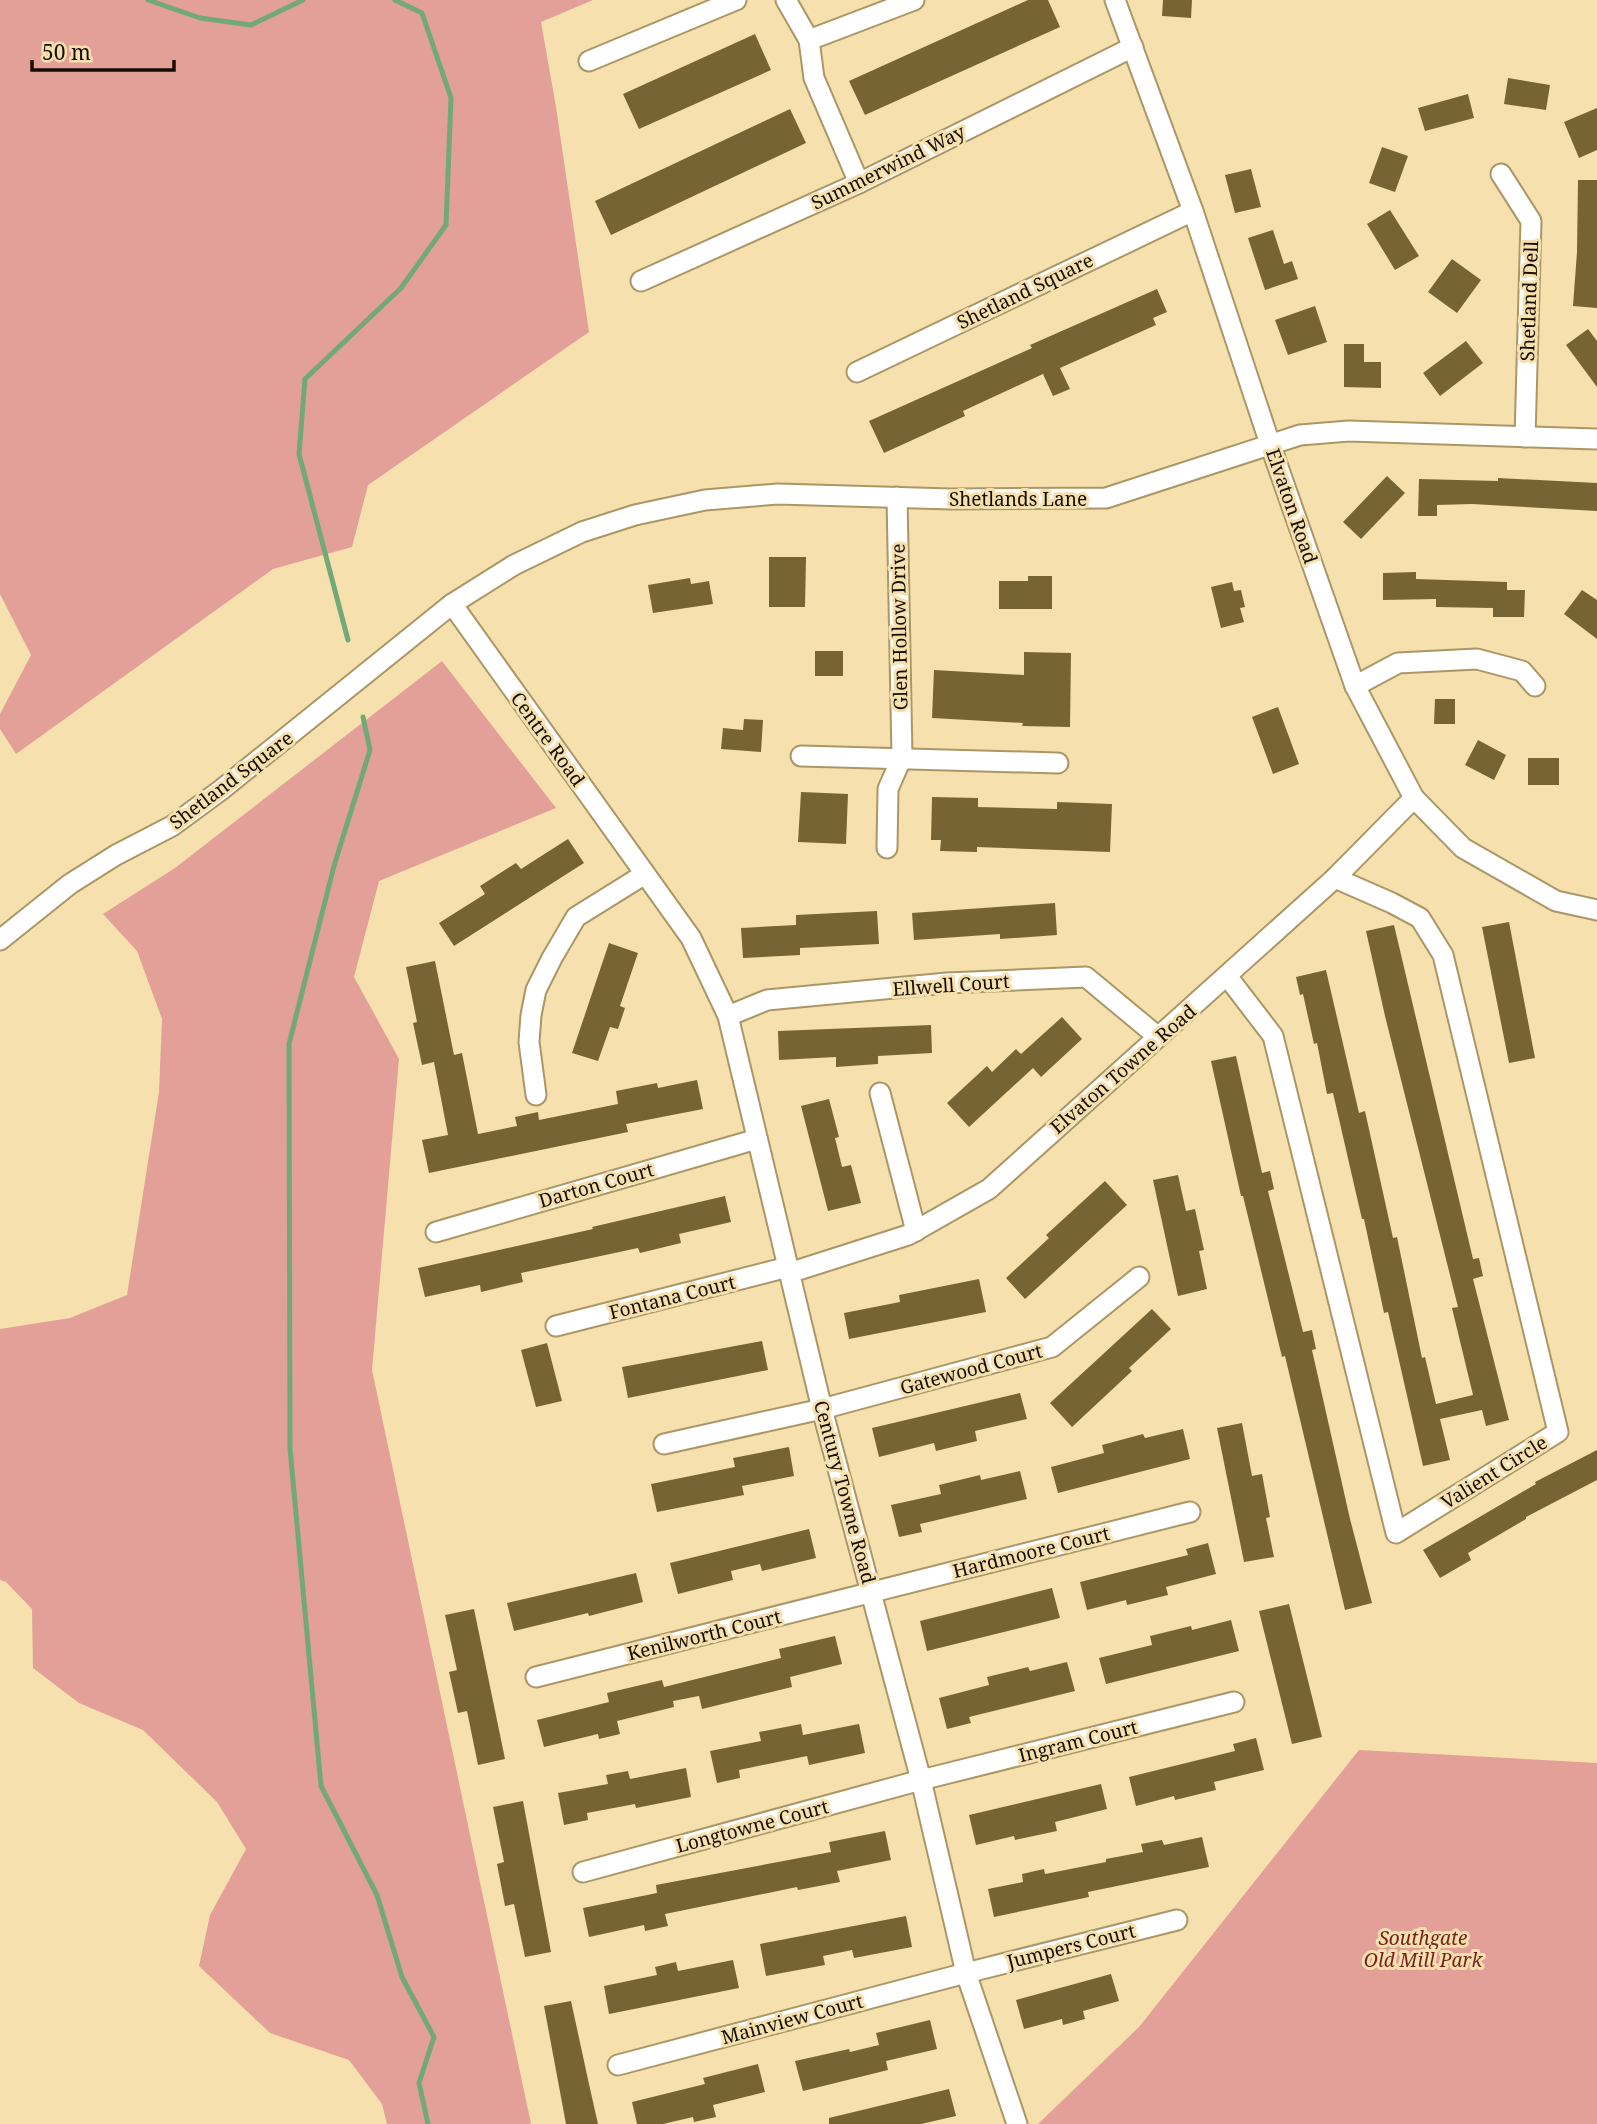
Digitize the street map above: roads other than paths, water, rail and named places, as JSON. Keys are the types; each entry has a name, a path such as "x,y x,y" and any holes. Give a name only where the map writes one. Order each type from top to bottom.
{"street":[{"path":"589,61 736,0"},
{"path":"786,0 810,40 814,78 859,183"},
{"path":"810,40 914,0"},
{"name":"Elvaton Road","path":"1115,0 1193,211 1270,444 1355,686 1415,798 1463,848 1556,901 1597,910"},
{"name":"Summerwind Way","path":"641,281 859,183 1133,47"},
{"name":"Shetland Dell","path":"1501,174 1531,221 1525,437"},
{"name":"Shetland Square","path":"857,372 1193,211"},
{"name":"Shetlands Lane","path":"452,604 514,565 582,532 635,515 705,500 778,494 1106,498 1300,435 1349,431 1597,439"},
{"name":"Glen Hollow Drive","path":"897,497 902,757"},
{"name":"Shetland Square","path":"0,940 70,884 172,826 221,790 452,604"},
{"name":"Centre Road","path":"452,604 645,874"},
{"path":"1355,686 1398,663 1477,659 1522,671 1535,686"},
{"path":"801,756 1058,763"},
{"path":"887,848 888,789 902,757"},
{"name":"Elvaton Towne Road","path":"789,1270 916,1231 989,1189 1335,878 1415,798"},
{"path":"536,1095 529,1042 536,990 576,917 645,874"},
{"name":"Century Towne Road","path":"645,874 691,938 728,1016 822,1409 921,1780 966,1973 1017,2124"},
{"name":"Valient Circle","path":"1227,976 1273,1036 1396,1533 1558,1432 1443,955 1420,918 1335,878"},
{"name":"Ellwell Court","path":"728,1016 767,1000 947,983 1086,978 1157,1036"},
{"path":"880,1093 916,1231"},
{"name":"Darton Court","path":"436,1232 757,1139"},
{"name":"Fontana Court","path":"556,1326 789,1270"},
{"name":"Gatewood Court","path":"664,1444 822,1409 1052,1347 1139,1277"},
{"name":"Hardmoore Court","path":"872,1593 1190,1512"},
{"name":"Kenilworth Court","path":"536,1677 872,1593"},
{"name":"Ingram Court","path":"921,1780 1234,1702"},
{"name":"Longtowne Court","path":"583,1872 921,1780"},
{"name":"Jumpers Court","path":"966,1973 1177,1920"},
{"name":"Mainview Court","path":"618,2065 966,1973"}],"waterway":[{"path":"148,0 200,18 251,25 303,0"},
{"path":"348,640 299,454 305,379 401,288 446,225 451,98 422,13 395,0"},
{"path":"363,717 370,750 334,866 289,1044 290,1448 321,1786 377,1895 402,1977 434,2037 419,2083 428,2124"}],"park label":[{"name":"Southgate Old Mill Park","path":"1423,1949"}]}
